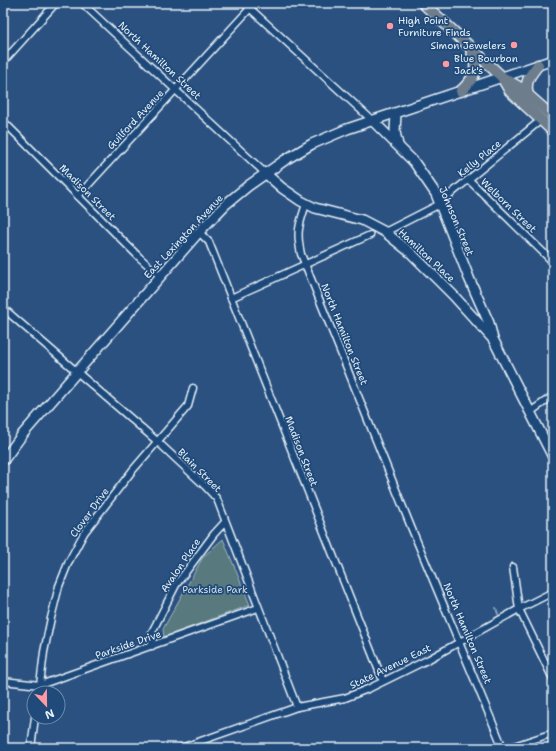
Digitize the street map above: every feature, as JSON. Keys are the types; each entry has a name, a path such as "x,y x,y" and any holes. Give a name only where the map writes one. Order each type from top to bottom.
{"main road":[{"path":"423,3 502,77 519,87 553,117"},
{"path":"461,91 470,83 475,75 475,59 471,47"},
{"path":"528,95 526,83 538,65"},
{"path":"502,77 510,91 553,131"}],"street":[{"path":"3,62 56,3"},
{"name":"North Hamilton Street","path":"82,3 265,173 282,188 306,204 298,229 300,254 501,743 499,748"},
{"name":"Johnson Street","path":"244,3 398,145 414,162 436,194 489,323 493,339 553,457"},
{"name":"Guilford Avenue","path":"78,196 255,3"},
{"name":"East Lexington Avenue","path":"3,461 22,435 199,232 226,204 265,173 312,144 347,129 553,60"},
{"path":"396,113 395,132 398,145"},
{"name":"Kelly Place","path":"385,232 440,204 541,120"},
{"name":"Madison Street","path":"3,121 139,257 160,276"},
{"name":"Welborn Street","path":"468,180 553,262"},
{"name":"Hamilton Place","path":"306,204 315,208 362,220 385,232 411,253 453,295 493,339"},
{"name":"Madison Street","path":"199,232 209,242 383,681"},
{"path":"231,298 370,235"},
{"path":"453,295 468,302 478,299"},
{"name":"Blain Street","path":"3,308 158,442 206,486 217,499 297,707"},
{"name":"Clover Drive","path":"40,685 44,652 51,618 59,586 69,561 84,533 132,471 188,406 193,388"},
{"path":"530,412 553,396"},
{"name":"Avalon Place","path":"152,646 152,632 176,585 214,534 225,522"},
{"path":"513,567 519,609 553,679"},
{"name":"State Avenue East","path":"181,748 297,707 345,698 370,688 553,592"},
{"name":"Parkside Drive","path":"3,681 40,685 258,608"},
{"path":"31,748 34,725"},
{"path":"508,748 553,733"}],"green space":[{"name":"Parkside Park","path":"223,539 250,605 164,637 163,629 203,557"}],"waterway":[{"path":"496,608 498,614"}],"place":[{"name":"High Point Furniture Finds","path":"390,26"},
{"name":"Simon Jewelers","path":"514,45"},
{"name":"Blue Bourbon Jack's","path":"446,64"}]}
